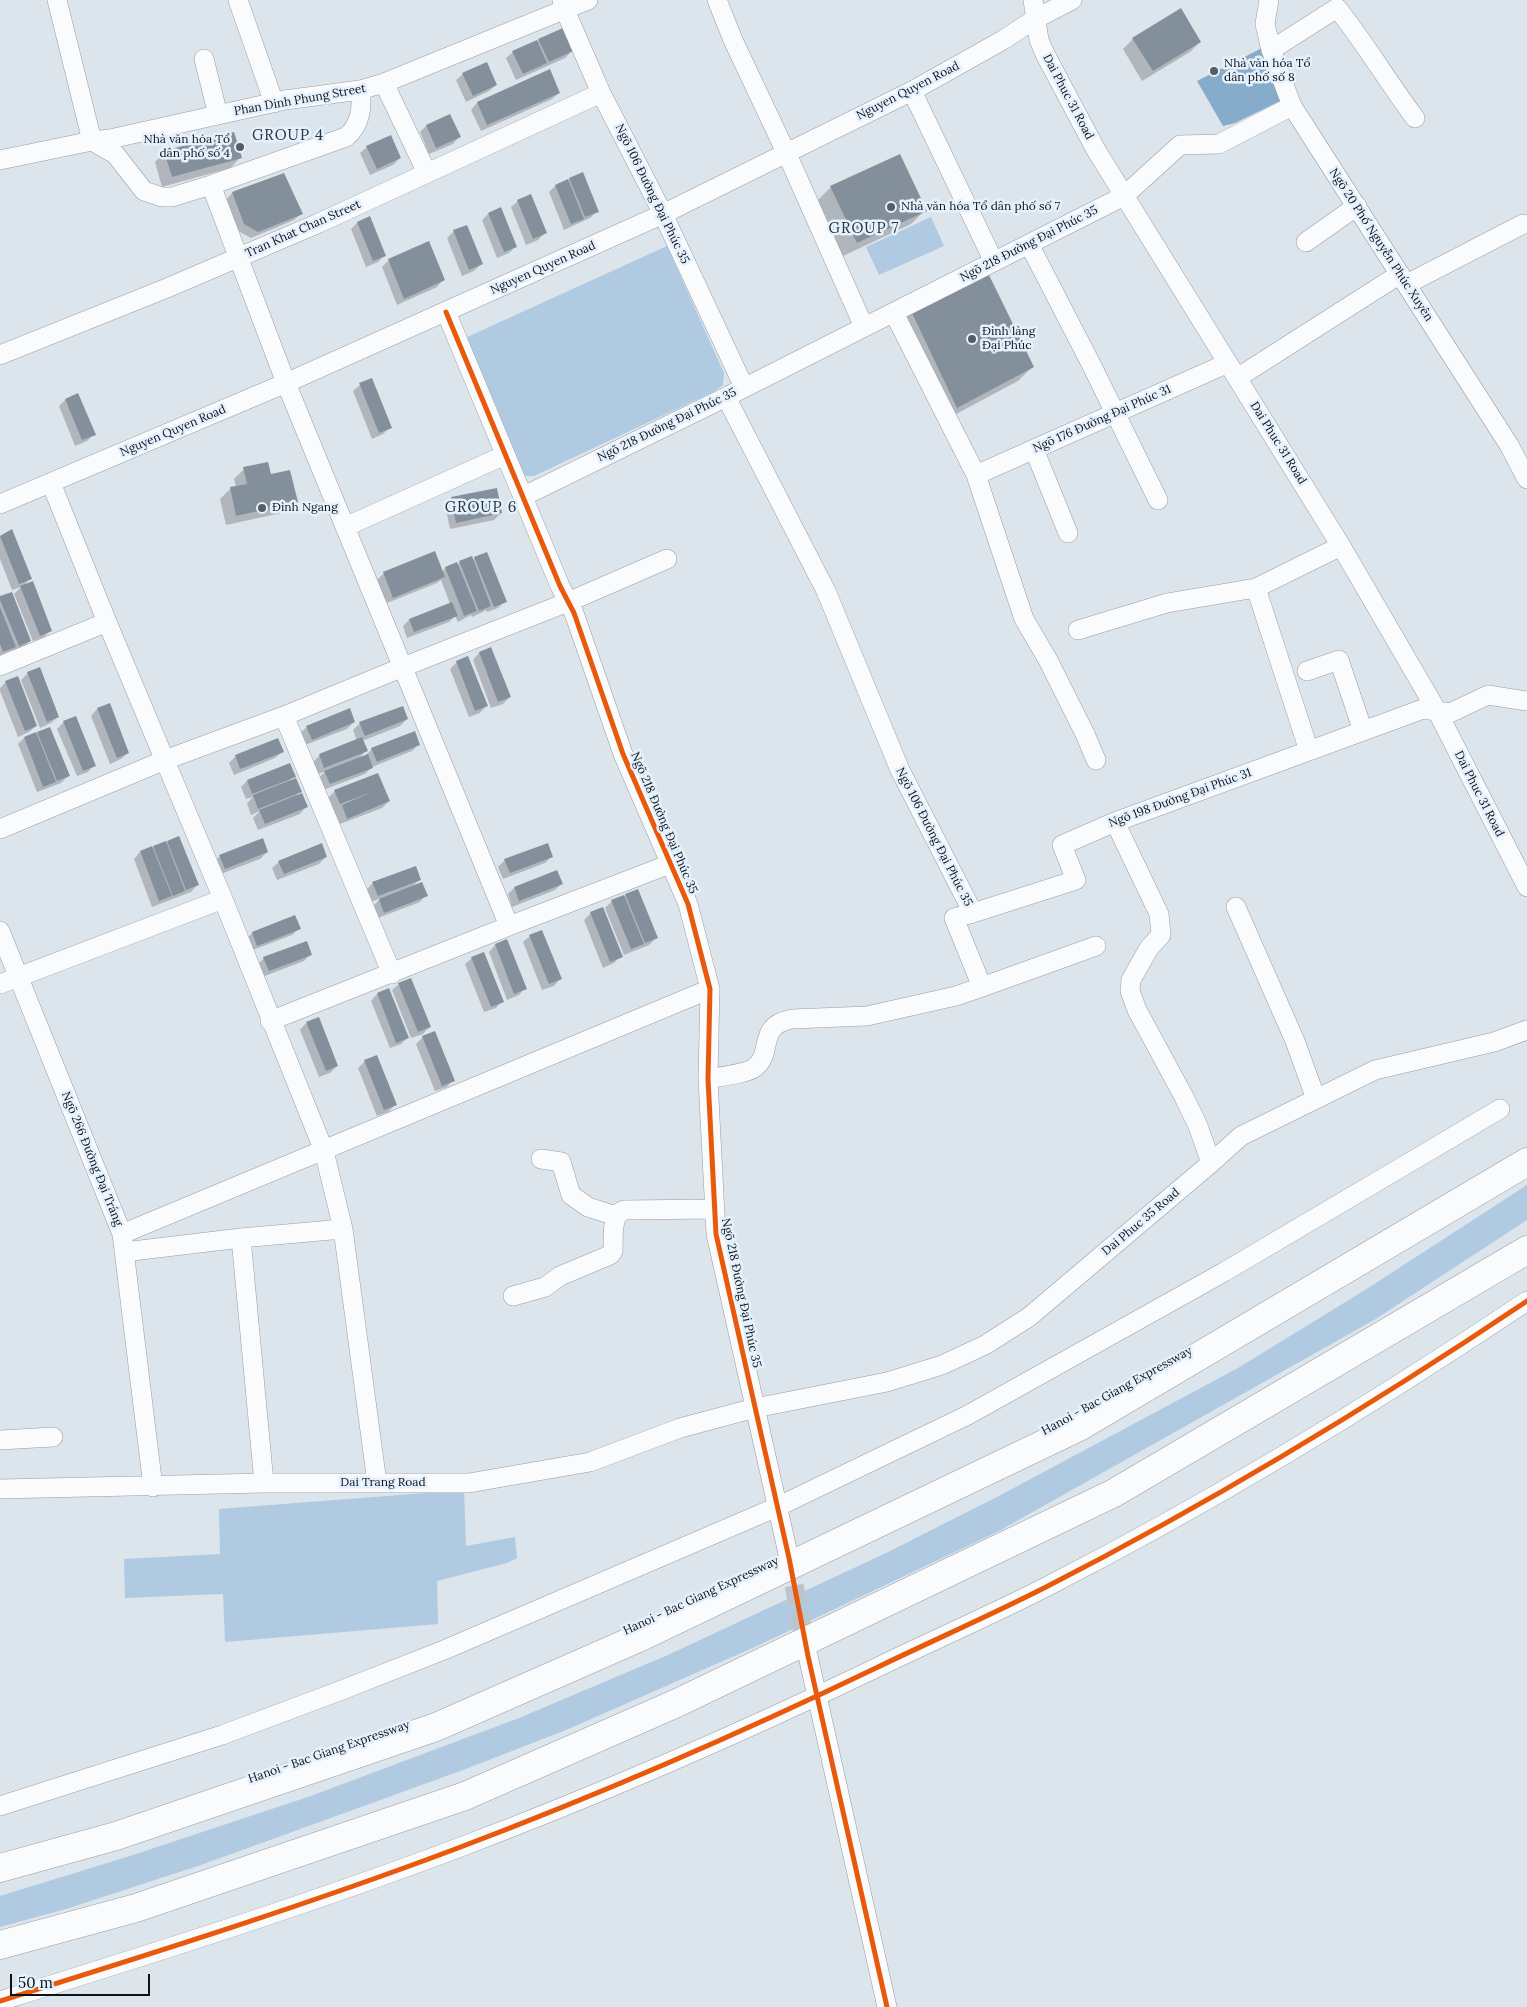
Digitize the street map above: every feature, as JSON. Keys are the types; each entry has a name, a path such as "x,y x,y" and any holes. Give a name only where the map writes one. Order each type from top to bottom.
{"highway":[{"name":"Hanoi - Bac Giang Expressway","path":"0,1868 116,1836 436,1727 643,1636 1079,1427 1527,1162"},
{"path":"0,1945 136,1908 465,1796 677,1703 1114,1493 1527,1250"}],"street":[{"path":"57,0 92,141 115,154 144,192 152,196 172,197 346,137 359,120 360,90"},
{"path":"238,0 274,103"},
{"name":"Phan Dinh Phung Street","path":"0,160 110,139 274,103 360,90 384,83 563,5 588,0"},
{"path":"717,0 733,40 786,152 864,326"},
{"path":"1003,40 1028,0"},
{"name":"Dai Phuc 31 Road","path":"1034,0 1035,19 1045,54 1096,150 1341,546 1437,711 1527,887"},
{"name":"Nguyen Quyen Road","path":"0,504 286,384 663,214 912,91 1003,40 1035,19 1072,0"},
{"name":"Ngõ 20 Phố Nguyễn Phúc Xuyên","path":"1269,0 1265,24 1271,50 1292,106 1509,445 1527,479"},
{"name":"Ngõ 106 Đường Đại Phúc 35","path":"563,5 602,93 663,214 744,387"},
{"path":"1271,50 1337,8 1353,27 1415,118"},
{"path":"204,59 218,116"},
{"path":"384,83 427,173"},
{"path":"912,91 994,262"},
{"name":"Tran Khat Chan Street","path":"0,354 239,257 602,93"},
{"name":"Ngõ 218 Đường Đại Phúc 35","path":"789,1558 716,1234 708,1079 710,989 688,904 623,754 574,613 524,496 1124,196 1180,145 1220,144 1292,106"},
{"path":"211,185 286,384 509,926"},
{"path":"1306,242 1357,206"},
{"name":"Ngõ 176 Đường Đại Phúc 31","path":"976,475 1115,413 1233,370 1404,279 1523,224"},
{"path":"1029,244 1158,500"},
{"path":"446,312 524,496"},
{"path":"894,312 976,475 1024,619 1073,709 1096,760"},
{"name":"Ngõ 106 Đường Đại Phúc 35","path":"726,396 826,591 900,770 973,914 954,918 982,987"},
{"path":"1034,449 1068,533"},
{"path":"345,527 505,455"},
{"path":"51,483 223,899 324,1151 342,1229 377,1483"},
{"path":"1078,630 1167,603 1256,588 1341,546"},
{"path":"0,829 165,760 284,716 568,602 668,559"},
{"path":"1256,588 1309,751"},
{"path":"0,666 107,622"},
{"path":"1307,671 1339,660 1363,731"},
{"name":"Ngõ 198 Đường Đại Phúc 31","path":"973,914 1076,880 1062,845 1115,822 1423,709 1450,713 1488,695 1527,701"},
{"path":"284,716 392,974"},
{"path":"1115,822 1159,914 1161,935 1149,948 1131,980 1130,991 1198,1126 1211,1163"},
{"path":"270,1020 670,864"},
{"path":"0,984 223,899"},
{"path":"1236,907 1295,1041 1316,1099"},
{"name":"Ngõ 266 Đường Đại Tráng","path":"0,931 123,1243 153,1487"},
{"path":"708,1079 753,1069 760,1062 772,1027 780,1022 792,1019 867,1016 956,996 1096,946"},
{"path":"123,1243 324,1151 710,989"},
{"name":"Dai Phuc 35 Road","path":"755,1408 887,1382 942,1365 985,1345 1029,1316 1211,1163 1240,1136 1375,1070 1494,1042 1527,1030"},
{"path":"0,1806 222,1735 351,1686 444,1650 777,1507 968,1414 1224,1272 1500,1109"},
{"path":"541,1159 562,1162 571,1196 588,1207 616,1216"},
{"path":"513,1296 545,1287 560,1276 610,1255 613,1251 616,1216 624,1210 714,1208"},
{"path":"123,1243 241,1238 342,1229"},
{"path":"241,1238 264,1483"},
{"path":"0,2001 241,1926 460,1847 583,1798 818,1696 1045,1587 1209,1499 1423,1371 1527,1301"},
{"name":"Dai Trang Road","path":"0,1488 153,1487 264,1483 469,1483 590,1462 680,1428 755,1408"},
{"path":"0,1440 53,1437"},
{"path":"808,1656 887,2007"}],"shaded area":[{"path":"1262,48 1284,99 1235,123 1223,126 1197,81"},
{"path":"931,217 944,246 879,275 866,247"},
{"path":"667,246 724,373 723,385 713,392 534,476 521,476 465,338"},
{"path":"1527,1185 1527,1220 1374,1320 999,1531 757,1646 566,1730 463,1770 201,1865 66,1909 0,1927 0,1896 130,1856 308,1797 519,1718 668,1655 886,1553 997,1497 1238,1368 1365,1290"},
{"path":"464,1490 466,1546 515,1537 517,1558 507,1563 437,1581 438,1624 225,1642 223,1594 125,1598 124,1559 220,1554 219,1509"}],"building":[{"path":"1181,8 1201,42 1153,71 1132,38"},
{"path":"563,28 573,51 549,62 538,39"},
{"path":"537,40 547,63 523,74 512,51"},
{"path":"487,62 497,85 473,96 462,73"},
{"path":"550,69 560,93 487,125 477,102"},
{"path":"450,114 461,137 436,148 426,125"},
{"path":"234,132 242,158 172,177 164,151"},
{"path":"391,135 401,158 377,169 366,146"},
{"path":"900,154 927,211 857,243 830,186"},
{"path":"583,172 599,212 585,217 569,178"},
{"path":"284,173 303,214 258,232 244,224 232,192"},
{"path":"568,179 584,219 571,224 555,185"},
{"path":"531,194 547,233 533,239 517,200"},
{"path":"501,207 517,247 504,252 488,213"},
{"path":"370,216 386,256 373,261 357,222"},
{"path":"467,225 483,264 469,270 453,230"},
{"path":"429,241 445,280 404,299 388,259"},
{"name":"Đình làng Đại Phúc","path":"988,273 1034,367 957,408 911,311"},
{"path":"372,378 392,428 379,433 359,383"},
{"path":"78,393 96,435 82,440 65,399"},
{"path":"268,462 271,474 290,470 298,502 236,516 230,487 247,484 243,467"},
{"path":"497,488 502,513 456,523 451,497"},
{"path":"12,529 32,579 19,584 0,536"},
{"path":"435,551 445,577 393,598 383,572"},
{"path":"487,552 507,602 494,607 474,557"},
{"path":"472,556 491,606 479,611 459,561"},
{"path":"457,562 477,611 464,616 445,567"},
{"path":"33,581 52,631 40,636 20,586"},
{"path":"12,592 31,641 19,646 0,600 0,596"},
{"path":"452,602 458,616 414,632 409,619"},
{"path":"0,607 16,647 3,652 0,644"},
{"path":"491,647 511,697 498,702 479,652"},
{"path":"468,656 488,706 475,711 456,661"},
{"path":"40,667 59,717 47,722 27,672"},
{"path":"18,676 37,726 25,731 5,681"},
{"path":"110,703 129,753 117,758 97,708"},
{"path":"403,706 408,719 365,736 359,722"},
{"path":"350,708 355,722 312,740 306,726"},
{"path":"76,716 96,766 83,771 63,721"},
{"path":"50,727 70,776 57,781 37,732"},
{"path":"415,731 420,745 377,762 371,748"},
{"path":"36,732 56,782 43,787 24,737"},
{"path":"362,737 368,751 324,768 319,754"},
{"path":"278,738 284,752 240,769 235,755"},
{"path":"368,754 373,768 330,784 324,771"},
{"path":"290,763 296,777 252,794 247,780"},
{"path":"378,773 390,801 347,819 342,805 372,792 340,804 334,790"},
{"path":"296,778 302,792 258,809 253,795"},
{"path":"302,793 308,807 265,824 259,810"},
{"path":"179,836 199,885 186,890 167,841"},
{"path":"263,838 268,852 225,869 219,855"},
{"path":"166,841 185,891 173,896 153,846"},
{"path":"322,843 327,857 284,874 278,861"},
{"path":"548,843 553,857 510,873 504,859"},
{"path":"152,846 172,896 159,901 140,851"},
{"path":"416,866 421,880 378,896 372,882"},
{"path":"557,870 563,884 519,901 514,887"},
{"path":"422,882 428,896 384,913 379,899"},
{"path":"638,889 658,938 645,943 625,894"},
{"path":"624,895 644,944 631,949 611,900"},
{"path":"603,907 623,957 610,962 590,912"},
{"path":"295,915 301,929 257,946 252,932"},
{"path":"542,930 562,979 549,984 529,935"},
{"path":"507,939 527,989 514,994 495,944"},
{"path":"307,941 312,955 269,971 263,957"},
{"path":"484,952 504,1002 491,1007 471,957"},
{"path":"411,978 431,1027 418,1032 398,983"},
{"path":"389,988 409,1038 396,1043 377,993"},
{"path":"319,1017 338,1066 326,1071 306,1022"},
{"path":"435,1031 455,1081 442,1086 422,1036"},
{"path":"377,1055 397,1105 384,1110 364,1060"}],"tunnel":[{"path":"789,1558 807,1653"}],"cycle path":[{"path":"446,312 560,586 574,613 623,754 688,904 710,989 708,1079 716,1234 887,2007"},
{"path":"0,2001 230,1928 401,1869 565,1806 775,1716 1025,1597 1108,1555 1291,1451 1410,1378 1527,1301"}],"place":[{"name":"Nhà văn hóa Tổ dân phố số 8","path":"1214,71"},
{"name":"Nhà văn hóa Tổ dân phố số 4","path":"240,147"},
{"name":"Nhà văn hóa Tổ dân phố số 7","path":"891,207"},
{"name":"Đình làng Đại Phúc","path":"972,339"},
{"name":"Đình Ngang","path":"262,508"}],"district":[{"name":"GROUP 4","path":"288,136"},
{"name":"GROUP 7","path":"864,229"},
{"name":"GROUP 6","path":"481,508"}]}
